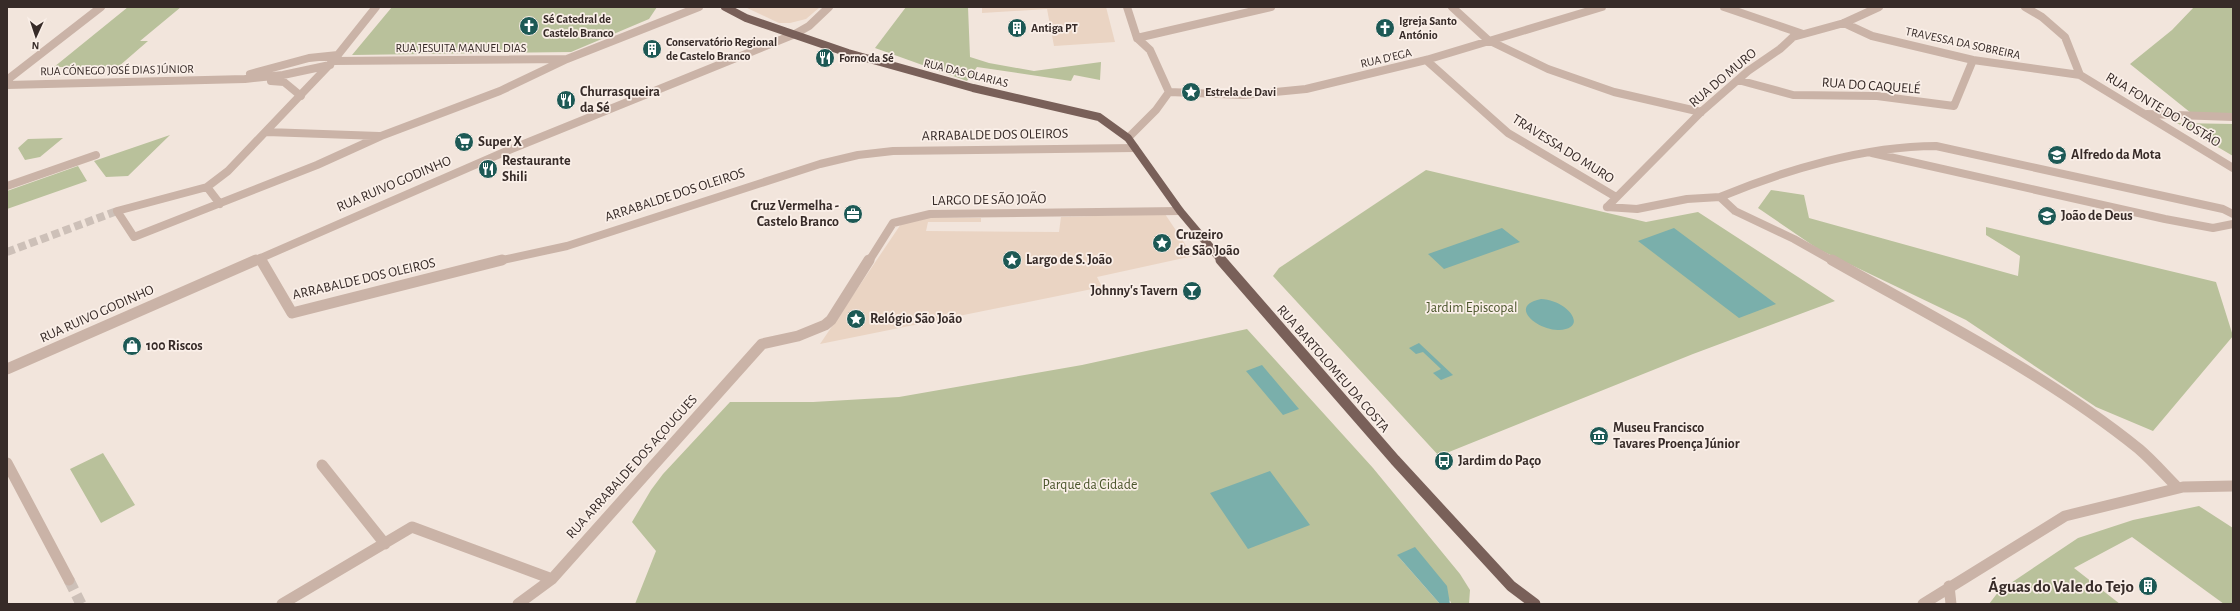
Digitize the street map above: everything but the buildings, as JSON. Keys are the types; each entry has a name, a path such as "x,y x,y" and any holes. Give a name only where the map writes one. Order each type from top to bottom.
{"main road":[{"name":"RUA DAS OLARIAS","path":"725,7 746,18 848,53 958,84 1099,117 1128,138"},
{"name":"RUA BARTOLOMEU DA COSTA","path":"1128,138 1180,211 1247,292 1395,460 1511,586 1535,604"}],"street":[{"path":"7,80 101,7"},
{"path":"376,7 334,60 267,132 228,171 206,187 117,211 134,237 317,165 381,136 500,91 567,59"},
{"name":"RUA JESUITA MANUEL DIAS","path":"334,60 567,59 698,7"},
{"name":"RUA RUIVO GODINHO","path":"7,369 515,147 795,34 809,26 829,7"},
{"path":"1127,7 1137,38 1150,50 1169,92 1156,110 1128,138"},
{"path":"1137,38 1204,21 1270,7"},
{"path":"1452,7 1488,40 1548,69 1614,92 1701,112"},
{"name":"RUA D'EGA","path":"1169,92 1243,95 1277,93 1306,89 1426,60 1488,40 1602,7"},
{"path":"1724,7 1803,34"},
{"name":"RUA DO MURO","path":"1720,198 1687,199 1637,209 1607,207 1701,112 1738,80 1780,49 1793,37 1844,23 1879,7"},
{"path":"2025,7 2042,17 2065,37 2080,75"},
{"name":"TRAVESSA DA SOBREIRA","path":"1844,23 1872,36 1973,60 2080,75"},
{"name":"RUA CÓNEGO JOSÉ DIAS JÚNIOR","path":"227,80 309,58 334,60"},
{"name":"RUA CÓNEGO JOSÉ DIAS JÚNIOR","path":"7,85 245,79 283,75 334,60"},
{"name":"TRAVESSA DO MURO","path":"1426,60 1508,133 1616,197"},
{"name":"RUA DO CAQUELÉ","path":"1738,80 1793,95 1877,96 1954,106 1972,66 1973,60"},
{"name":"RUA FONTE DO TOSTÃO","path":"2080,75 2233,168"},
{"name":"RUA CÓNEGO JOSÉ DIAS JÚNIOR","path":"245,79 284,82 301,96"},
{"path":"2146,114 2233,117"},
{"path":"267,132 381,136"},
{"path":"2178,488 2140,450 2073,402 1994,352 1794,240 1735,211 1720,198 1737,190 1867,152 1910,145 1936,146 2223,209 2233,214"},
{"name":"ARRABALDE DOS OLEIROS","path":"260,258 292,313 519,256 566,246 772,178 858,155 893,151 1135,148"},
{"path":"1867,152 2065,195 2165,219 2213,228 2233,224"},
{"path":"7,186 96,155"},
{"path":"206,187 220,204"},
{"name":"LARGO DE SÃO JOÃO","path":"762,344 787,339 825,326 831,320 893,222 930,214 1180,211"},
{"name":"RUA ARRABALDE DOS AÇOUGUES","path":"518,604 552,579 762,344"},
{"path":"7,463 69,580"},
{"path":"322,465 385,544"},
{"path":"1922,604 1949,586 2066,516 2178,488 2233,486"},
{"path":"282,604 412,527 552,579"},
{"path":"1949,586 1951,604"}],"green space":[{"path":"128,7 181,7 140,41 148,41 118,67 54,67"},
{"path":"392,7 657,7 649,19 571,52 352,55"},
{"path":"906,7 968,7 970,57 989,63 1034,71 1101,62 1100,80 1074,75 1071,81 977,67 967,81 875,48"},
{"path":"2194,7 2233,7 2233,116 2191,113 2130,64 2172,30"},
{"path":"2177,123 2233,124 2233,156"},
{"path":"170,135 128,176 106,177 94,161"},
{"path":"63,138 40,157 25,160 18,148 28,139"},
{"path":"78,166 87,181 7,209 7,191"},
{"name":"Jardim Episcopal","path":"1426,170 1646,222 1698,212 1835,301 1693,354 1439,456 1273,276 1279,268"},
{"path":"1771,190 1804,195 1809,218 2018,276 2020,256 1986,235 1986,227 2216,282 2233,336 2153,431 2096,407 1966,320 1818,249 1758,208"},
{"name":"Parque da Cidade","path":"1247,329 1373,468 1460,574 1470,590 1469,604 1450,604 1451,602 1397,555 1440,604 635,604 656,551 632,522 651,490 663,474 730,402 813,402 899,397 1082,365"},
{"path":"103,453 135,505 101,523 70,469"},
{"path":"2199,506 2233,528 2233,604 2224,604 2132,537 2074,568 2120,604 1989,604 1999,591 2078,538 2133,520"}],"shaded area":[{"path":"745,7 820,7 806,19 790,23 779,23"},
{"path":"982,7 1106,7 1115,42 1054,46 1047,9 982,13"},
{"path":"1165,214 1193,256 1097,277 1102,287 820,344 901,224 928,218 981,218 981,222 928,222 926,231 1059,232 1061,217"}],"water":[{"path":"1502,228 1520,242 1444,269 1428,254"},
{"path":"1674,228 1776,304 1739,318 1638,241"},
{"path":"1541,299 1559,304 1566,309 1574,320 1573,324 1568,328 1559,330 1551,329 1543,327 1529,318 1526,312 1527,307 1531,302"},
{"path":"1419,343 1453,375 1441,380 1433,373 1441,369 1423,352 1416,354 1409,348"},
{"path":"1262,365 1299,409 1283,415 1246,371"},
{"path":"1270,471 1310,525 1248,549 1210,493"},
{"path":"1415,547 1447,586 1450,604 1440,604 1397,555"}],"tunnel":[{"path":"7,252 117,211"},
{"path":"69,580 81,604"}],"place":[{"name":"Sé Catedral de Castelo Branco","path":"529,26"},
{"name":"Antiga PT","path":"1017,28"},
{"name":"Igreja Santo António","path":"1385,28"},
{"name":"Conservatório Regional de Castelo Branco","path":"652,49"},
{"name":"Forno da Sé","path":"825,58"},
{"name":"Estrela de Davi","path":"1191,92"},
{"name":"Churrasqueira da Sé","path":"566,100"},
{"name":"Super X","path":"464,142"},
{"name":"Alfredo da Mota","path":"2057,155"},
{"name":"Restaurante Shili","path":"488,169"},
{"name":"Cruz Vermelha - Castelo Branco","path":"853,214"},
{"name":"João de Deus","path":"2047,216"},
{"name":"Cruzeiro de São João","path":"1162,243"},
{"name":"Largo de S. João","path":"1012,260"},
{"name":"Johnny's Tavern","path":"1192,291"},
{"name":"Relógio São João","path":"856,319"},
{"name":"100 Riscos","path":"132,346"},
{"name":"Museu Francisco Tavares Proença Júnior","path":"1599,436"},
{"name":"Jardim do Paço","path":"1444,461"},
{"name":"Águas do Vale do Tejo","path":"2148,586"}]}
